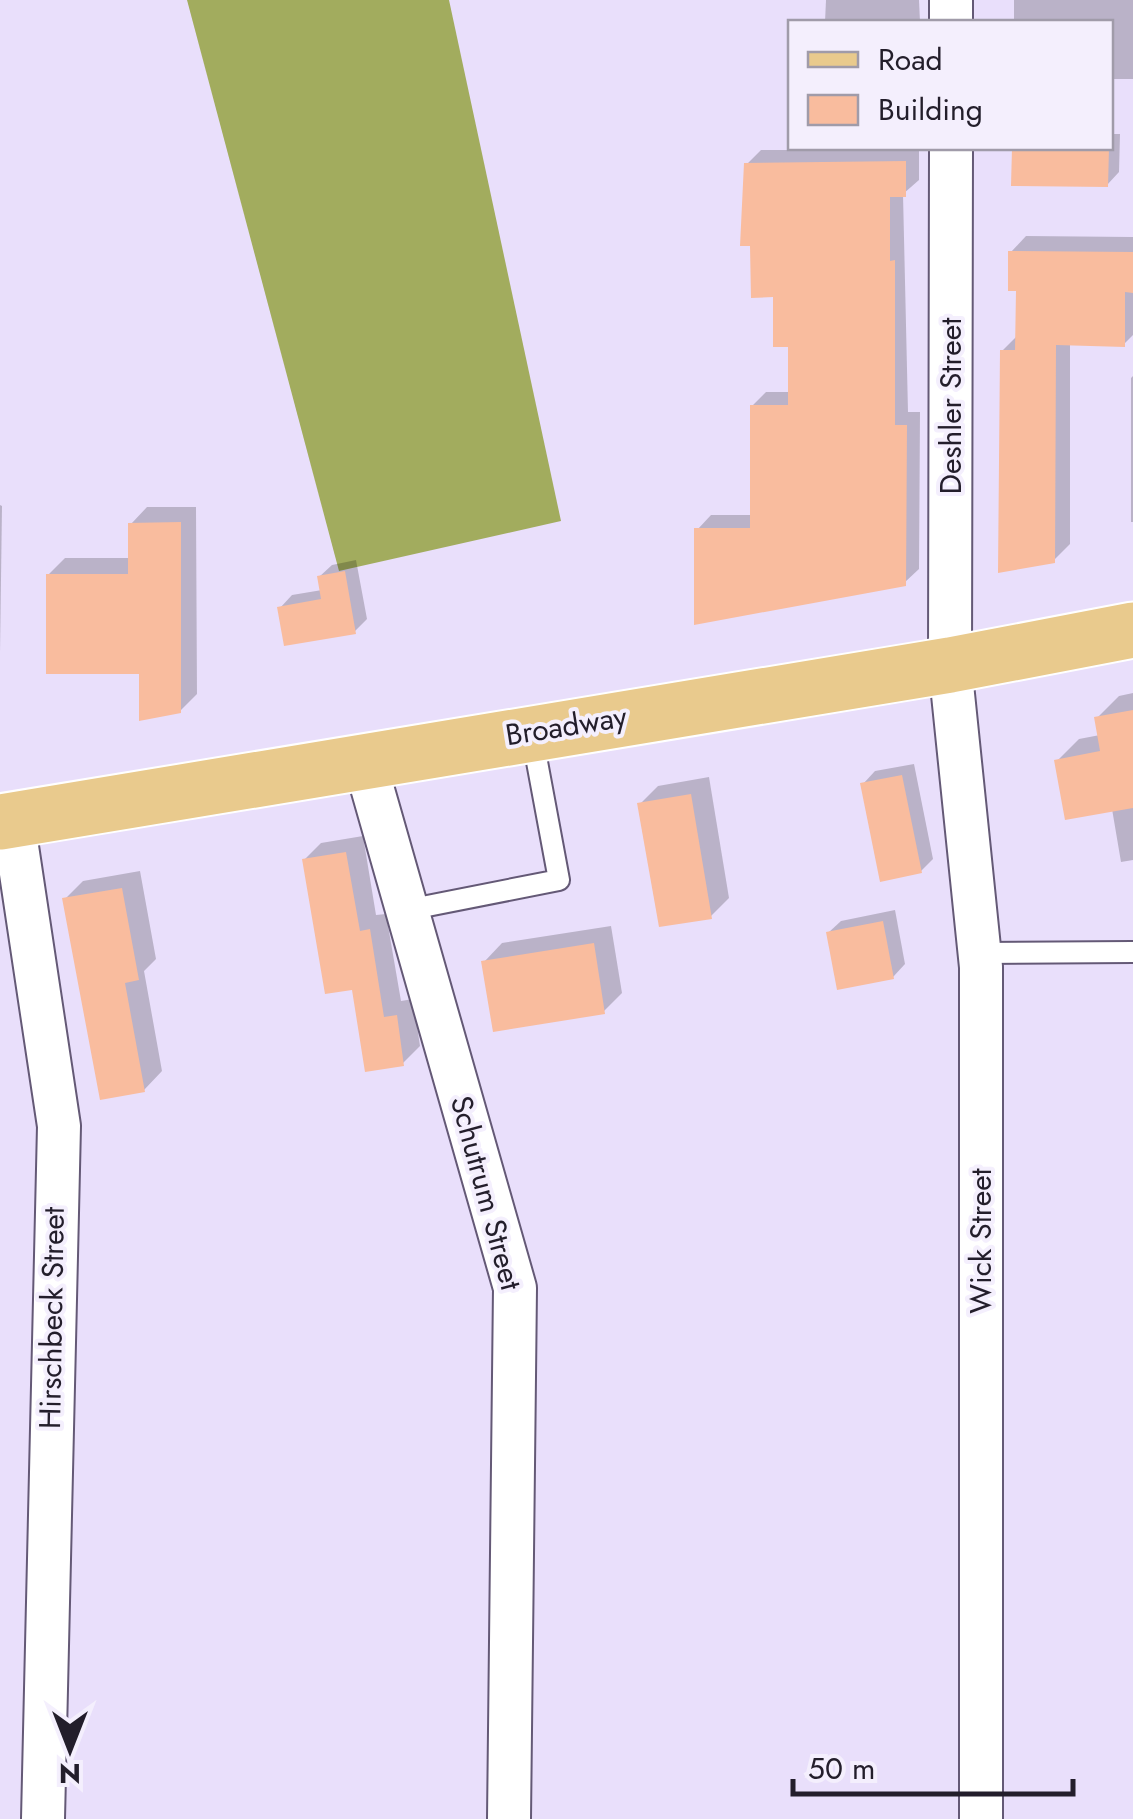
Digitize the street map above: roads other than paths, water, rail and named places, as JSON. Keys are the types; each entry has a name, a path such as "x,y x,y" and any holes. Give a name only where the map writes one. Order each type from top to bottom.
{"main road":[{"name":"Broadway","path":"7,821 531,731 950,665 1133,630"}],"street":[{"name":"Deshler Street","path":"950,665 951,150"},
{"name":"Wick Street","path":"950,665 980,954 981,1819"},
{"name":"Schutrum Street","path":"364,759 515,1288 509,1819"},
{"name":"Hirschbeck Street","path":"7,821 58,1126 42,1819"}],"lane":[{"path":"407,910 560,880 531,731"},
{"path":"980,954 1133,952"}]}
